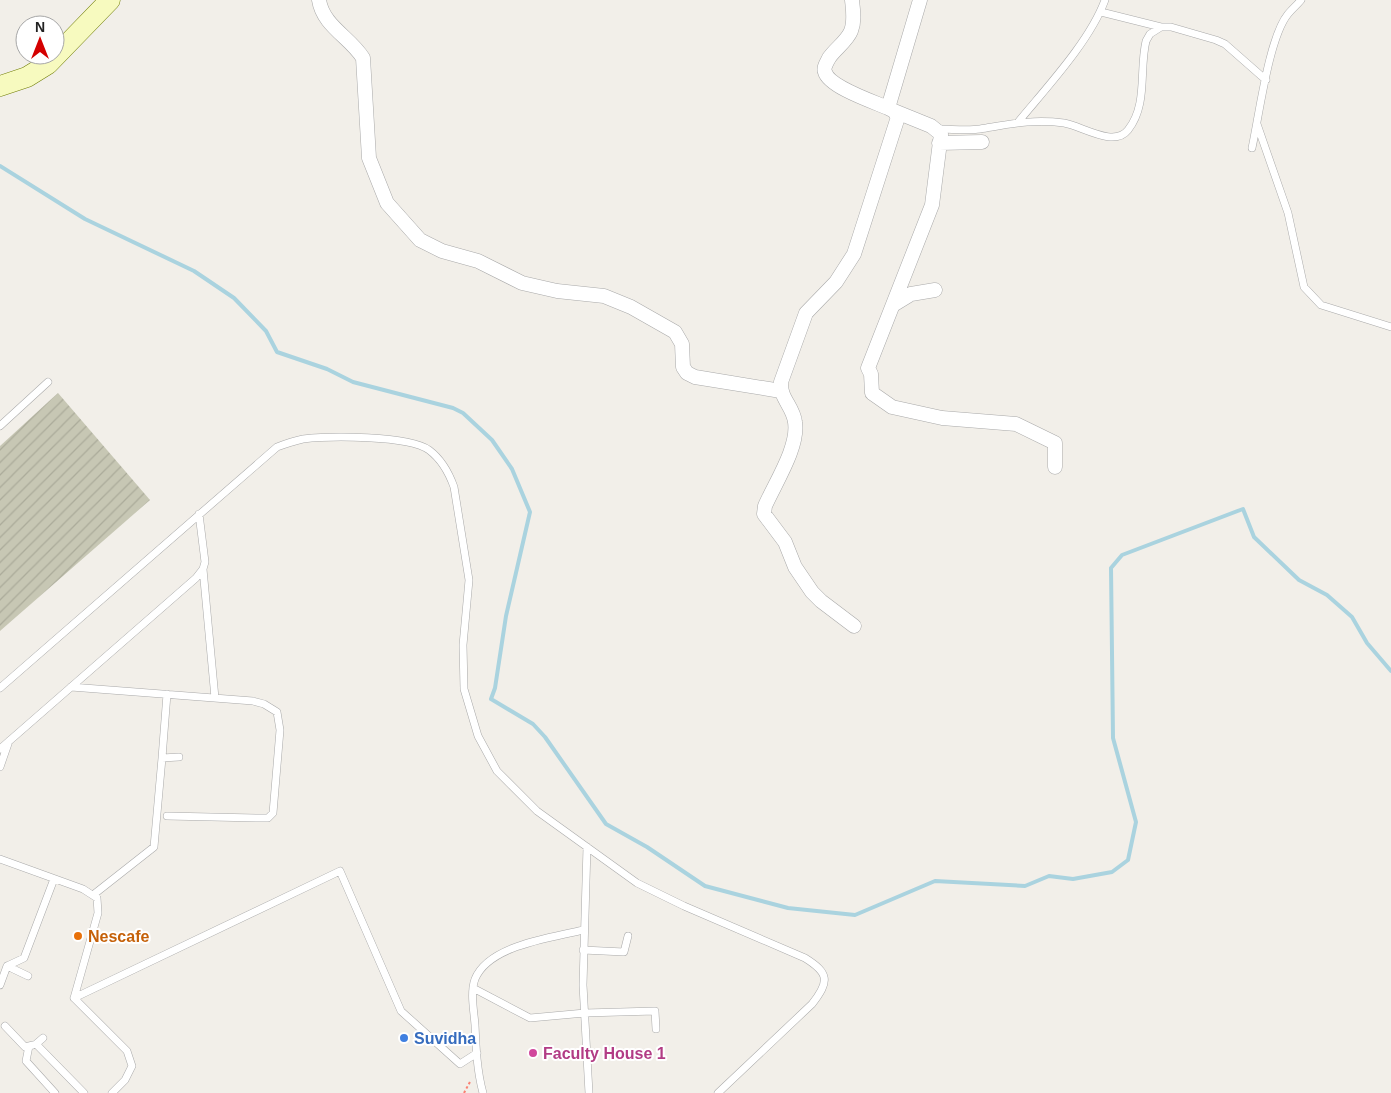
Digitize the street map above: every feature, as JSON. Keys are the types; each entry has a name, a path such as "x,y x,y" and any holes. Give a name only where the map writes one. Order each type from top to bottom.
{"street":[{"path":"0,86 27,77 48,64 110,0"},
{"path":"319,0 326,18 363,58 369,158 387,203 420,240 442,251 478,261 522,283 557,291 604,296 631,307 675,332 682,344 683,366 687,372 696,376 781,390"},
{"path":"852,0 853,22 851,32 825,67 825,73 830,79 849,92 891,110 939,136 982,142"},
{"path":"891,110 920,0"},
{"path":"854,626 812,592 795,568 785,542 764,514 765,506 794,440 796,423 793,413 784,400 781,390 782,382 806,313 836,282 854,254 897,122 898,117 891,110"},
{"path":"939,136 932,205 868,368 872,393 892,407 942,418 1016,424 1055,443 1055,467"},
{"path":"893,305 911,294 934,290"}],"lane":[{"path":"1019,122 1069,59 1101,12 1105,0"},
{"path":"1252,148 1266,80 1279,31 1287,14 1301,0"},
{"path":"1101,12 1161,27 1171,27 1224,44 1266,80"},
{"path":"939,136 1019,122 1071,124 1111,138 1123,135 1129,129 1142,93 1146,41 1150,34 1161,27"},
{"path":"1257,124 1288,213 1304,287 1321,305 1391,328"},
{"path":"0,426 48,382"},
{"path":"0,688 277,447 303,439 374,439 400,440 416,444 428,450 450,474 454,487 470,580 462,668 467,704 478,736 493,764 507,782 537,811 644,887 805,958 818,966 824,974 826,980 824,987 812,1004 718,1093"},
{"path":"198,514 205,553 203,569 216,698"},
{"path":"0,749 203,569"},
{"path":"71,687 258,702 277,712 280,730 273,813 268,818 167,816"},
{"path":"93,895 154,847 167,694"},
{"path":"0,767 9,741"},
{"path":"162,758 179,757"},
{"path":"586,846 583,950 584,1013 589,1093"},
{"path":"0,859 54,878 97,898 98,913 74,998"},
{"path":"74,998 340,871 401,1012 460,1064 476,1053"},
{"path":"0,985 7,966 24,958 54,878"},
{"path":"483,1093 476,1053 473,988 480,972 497,956 513,948 583,930"},
{"path":"583,950 624,952 628,936"},
{"path":"83,939 89,946"},
{"path":"7,966 28,976"},
{"path":"473,988 530,1018 584,1013 655,1012 656,1029"},
{"path":"74,998 127,1051 132,1066 125,1080 112,1093"},
{"path":"5,1026 25,1047 43,1038"},
{"path":"32,1045 26,1062 55,1093"},
{"path":"32,1045 84,1093"}],"shaded area":[{"path":"58,393 150,500 0,631 0,446"}],"waterway":[{"path":"0,166 85,219 194,271 234,298 266,331 277,352 327,369 353,382 453,408 463,413 492,440 512,469 530,512 506,616 495,688 491,699 533,724 545,737 606,824 647,847 705,886 788,908 855,915 935,881 1025,886 1049,876 1073,879 1112,872 1128,860 1136,822 1113,738 1111,568 1122,555 1243,509 1254,537 1299,580 1327,595 1352,617 1367,643 1391,671"}],"place":[{"name":"Nescafe","path":"78,936"},
{"name":"Suvidha","path":"404,1038"},
{"name":"Faculty House 1","path":"533,1053"}]}
